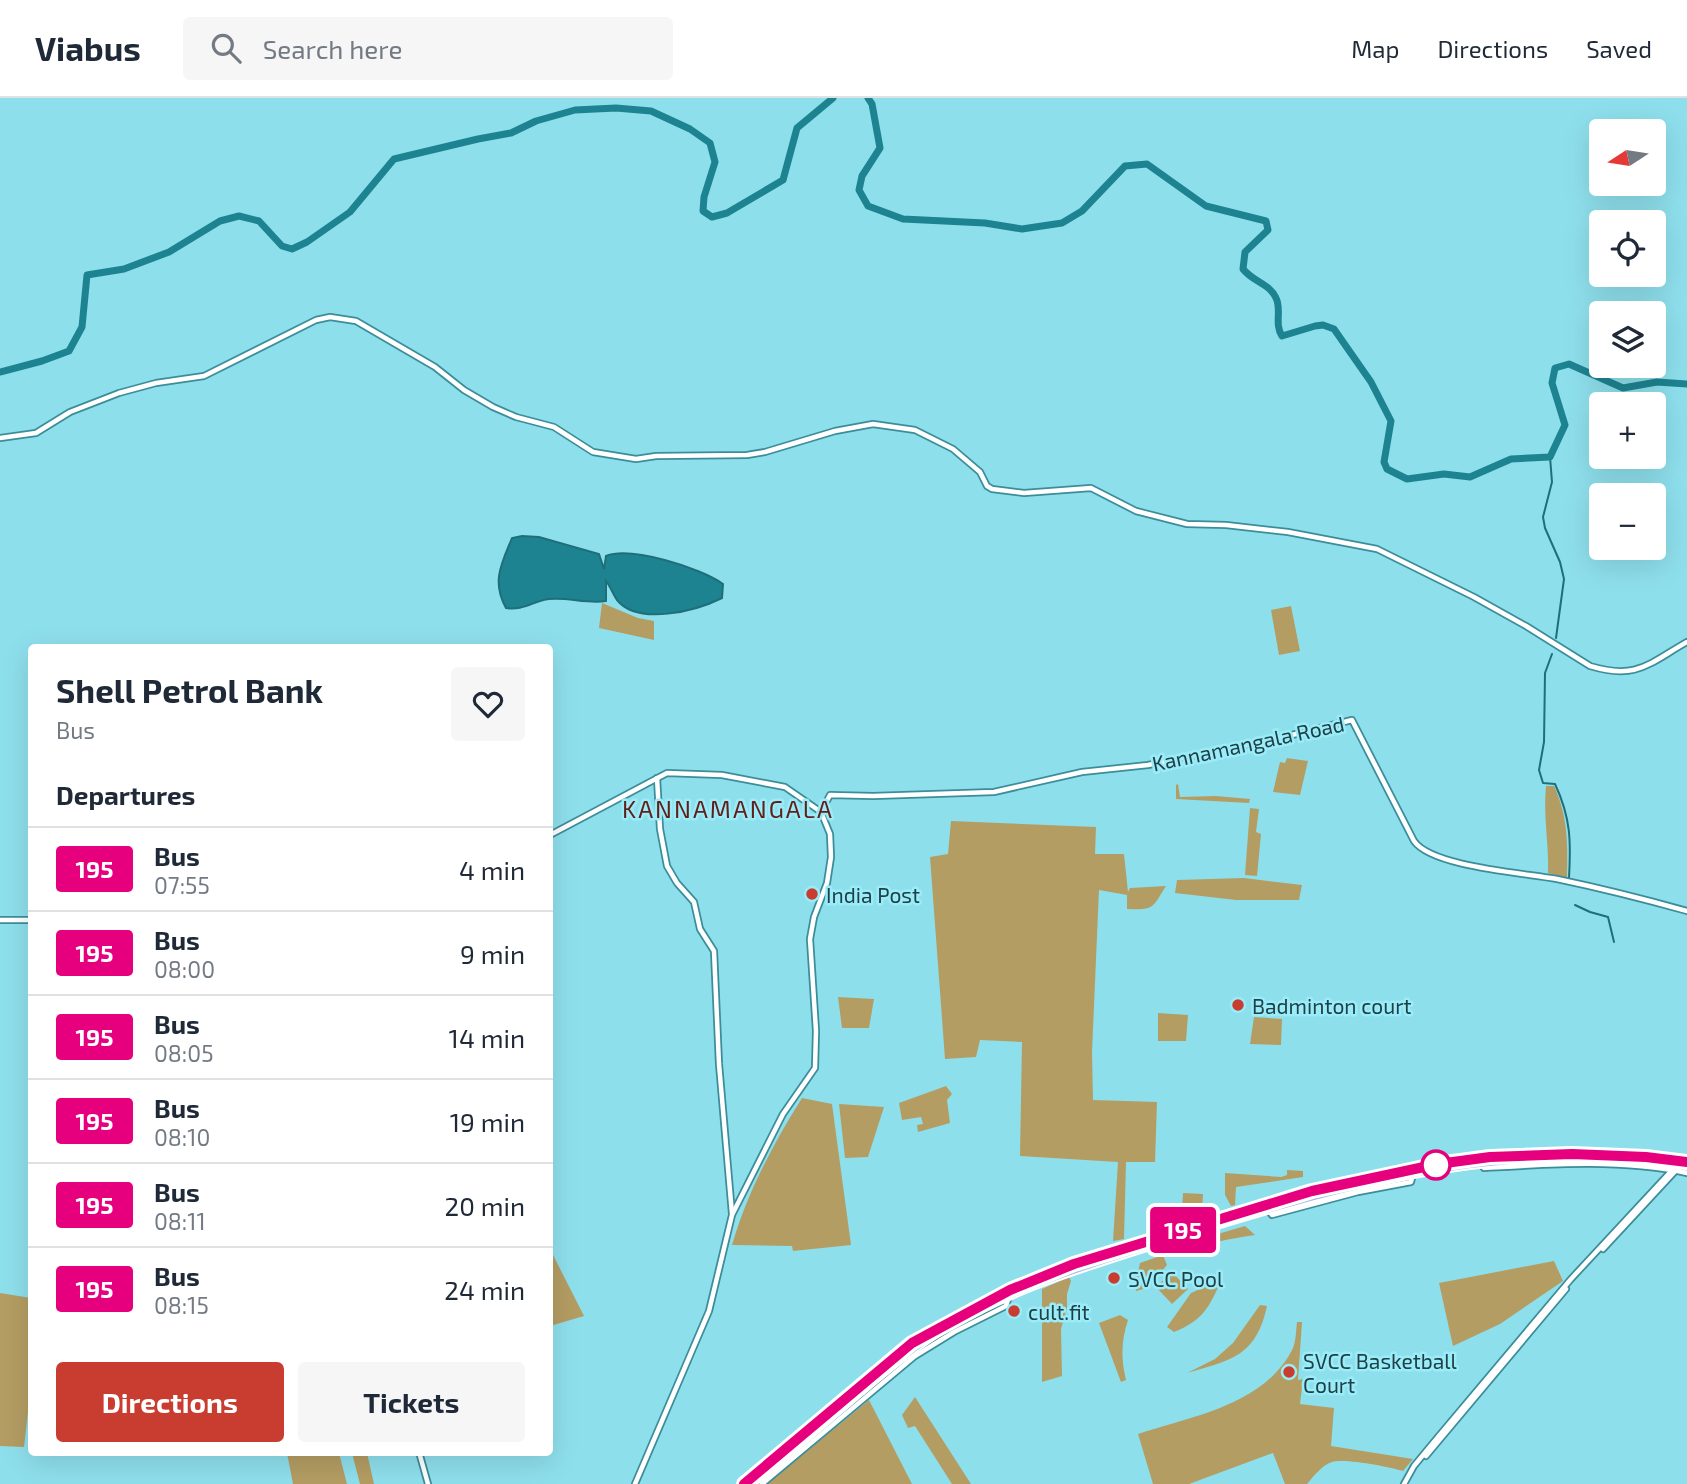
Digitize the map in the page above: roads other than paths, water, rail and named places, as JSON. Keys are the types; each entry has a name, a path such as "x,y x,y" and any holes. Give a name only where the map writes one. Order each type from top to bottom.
{"main road":[{"path":"752,1484 915,1348 1009,1296 1118,1253 1332,1189 1438,1164 1518,1155 1603,1155 1680,1165"},
{"path":"744,1484 912,1343 1010,1290 1074,1264 1269,1210 1332,1189 1413,1173 1481,1163 1564,1158 1680,1165"}],"street":[{"path":"0,438 36,433 70,412 119,393 156,383 204,376 316,320 330,317 350,319 413,354 494,407 554,427 593,452 636,459 656,456 747,455 863,425 915,430 961,455 980,472 992,489 1024,493 1091,488 1136,511 1186,524 1226,525 1289,532 1377,549 1471,595 1590,666 1639,670 1687,642"},
{"name":"Kannamangala Road","path":"821,812 830,795 994,792 1082,772 1148,765 1352,720 1414,841 1422,850 1465,864 1556,879 1687,911"},
{"path":"553,833 667,774 722,775 785,787 821,812 830,834 831,857 827,883 814,917 810,939 816,1031 815,1068 783,1114 732,1215 709,1311 635,1484"},
{"path":"657,778 660,829 667,866 677,883 694,902 700,929 714,951 719,1064 732,1215"},
{"path":"0,920 28,920"},
{"path":"1404,1484 1413,1469 1577,1275 1629,1223 1680,1165 1687,1173"},
{"path":"1269,1210 1272,1215 1358,1192 1411,1182 1413,1173"},
{"path":"762,1484 915,1356 954,1332 1006,1306 1009,1296"},
{"path":"420,1456 428,1484"}],"water":[{"path":"539,537 599,554 604,569 606,556 617,554 648,556 683,565 723,584 722,598 668,614 639,612 626,608 617,600 606,581 606,601 549,599 518,608 506,608 499,589 500,572 512,538"}],"waterway":[{"path":"0,372 69,351 82,327 87,275 124,269 169,252 220,221 239,216 259,221 282,246 292,249 307,242 350,212 394,159 511,133 536,121 575,110 616,108 651,111 690,129 710,143 715,162 704,197 703,211 712,217 727,213 783,180 797,128 833,98"},
{"path":"868,98 872,104 880,148 862,176 859,190 868,206 903,219 985,223 1022,229 1062,223 1082,211 1125,166 1147,164 1206,206 1266,221 1268,230 1245,252 1243,269 1269,289 1276,298 1282,336 1315,326 1323,325 1334,329 1371,382 1391,421 1384,462 1387,469 1407,479 1444,474 1470,477 1511,459 1550,457 1565,425 1552,383 1555,368 1569,364 1623,388 1657,382 1687,384"},
{"path":"1550,457 1552,482 1543,517 1564,579 1556,638"},
{"path":"1552,654 1545,673 1544,742 1539,770 1543,783 1555,784 1564,808 1570,841 1569,878"},
{"path":"1575,905 1608,917 1614,942"}],"place":[{"name":"India Post","path":"812,894"},
{"name":"Badminton court","path":"1238,1005"},
{"name":"SVCC Pool","path":"1114,1278"},
{"name":"cult.fit","path":"1014,1311"},
{"name":"SVCC Basketball Court","path":"1289,1372"}],"district":[{"name":"KANNAMANGALA","path":"728,808"}]}
